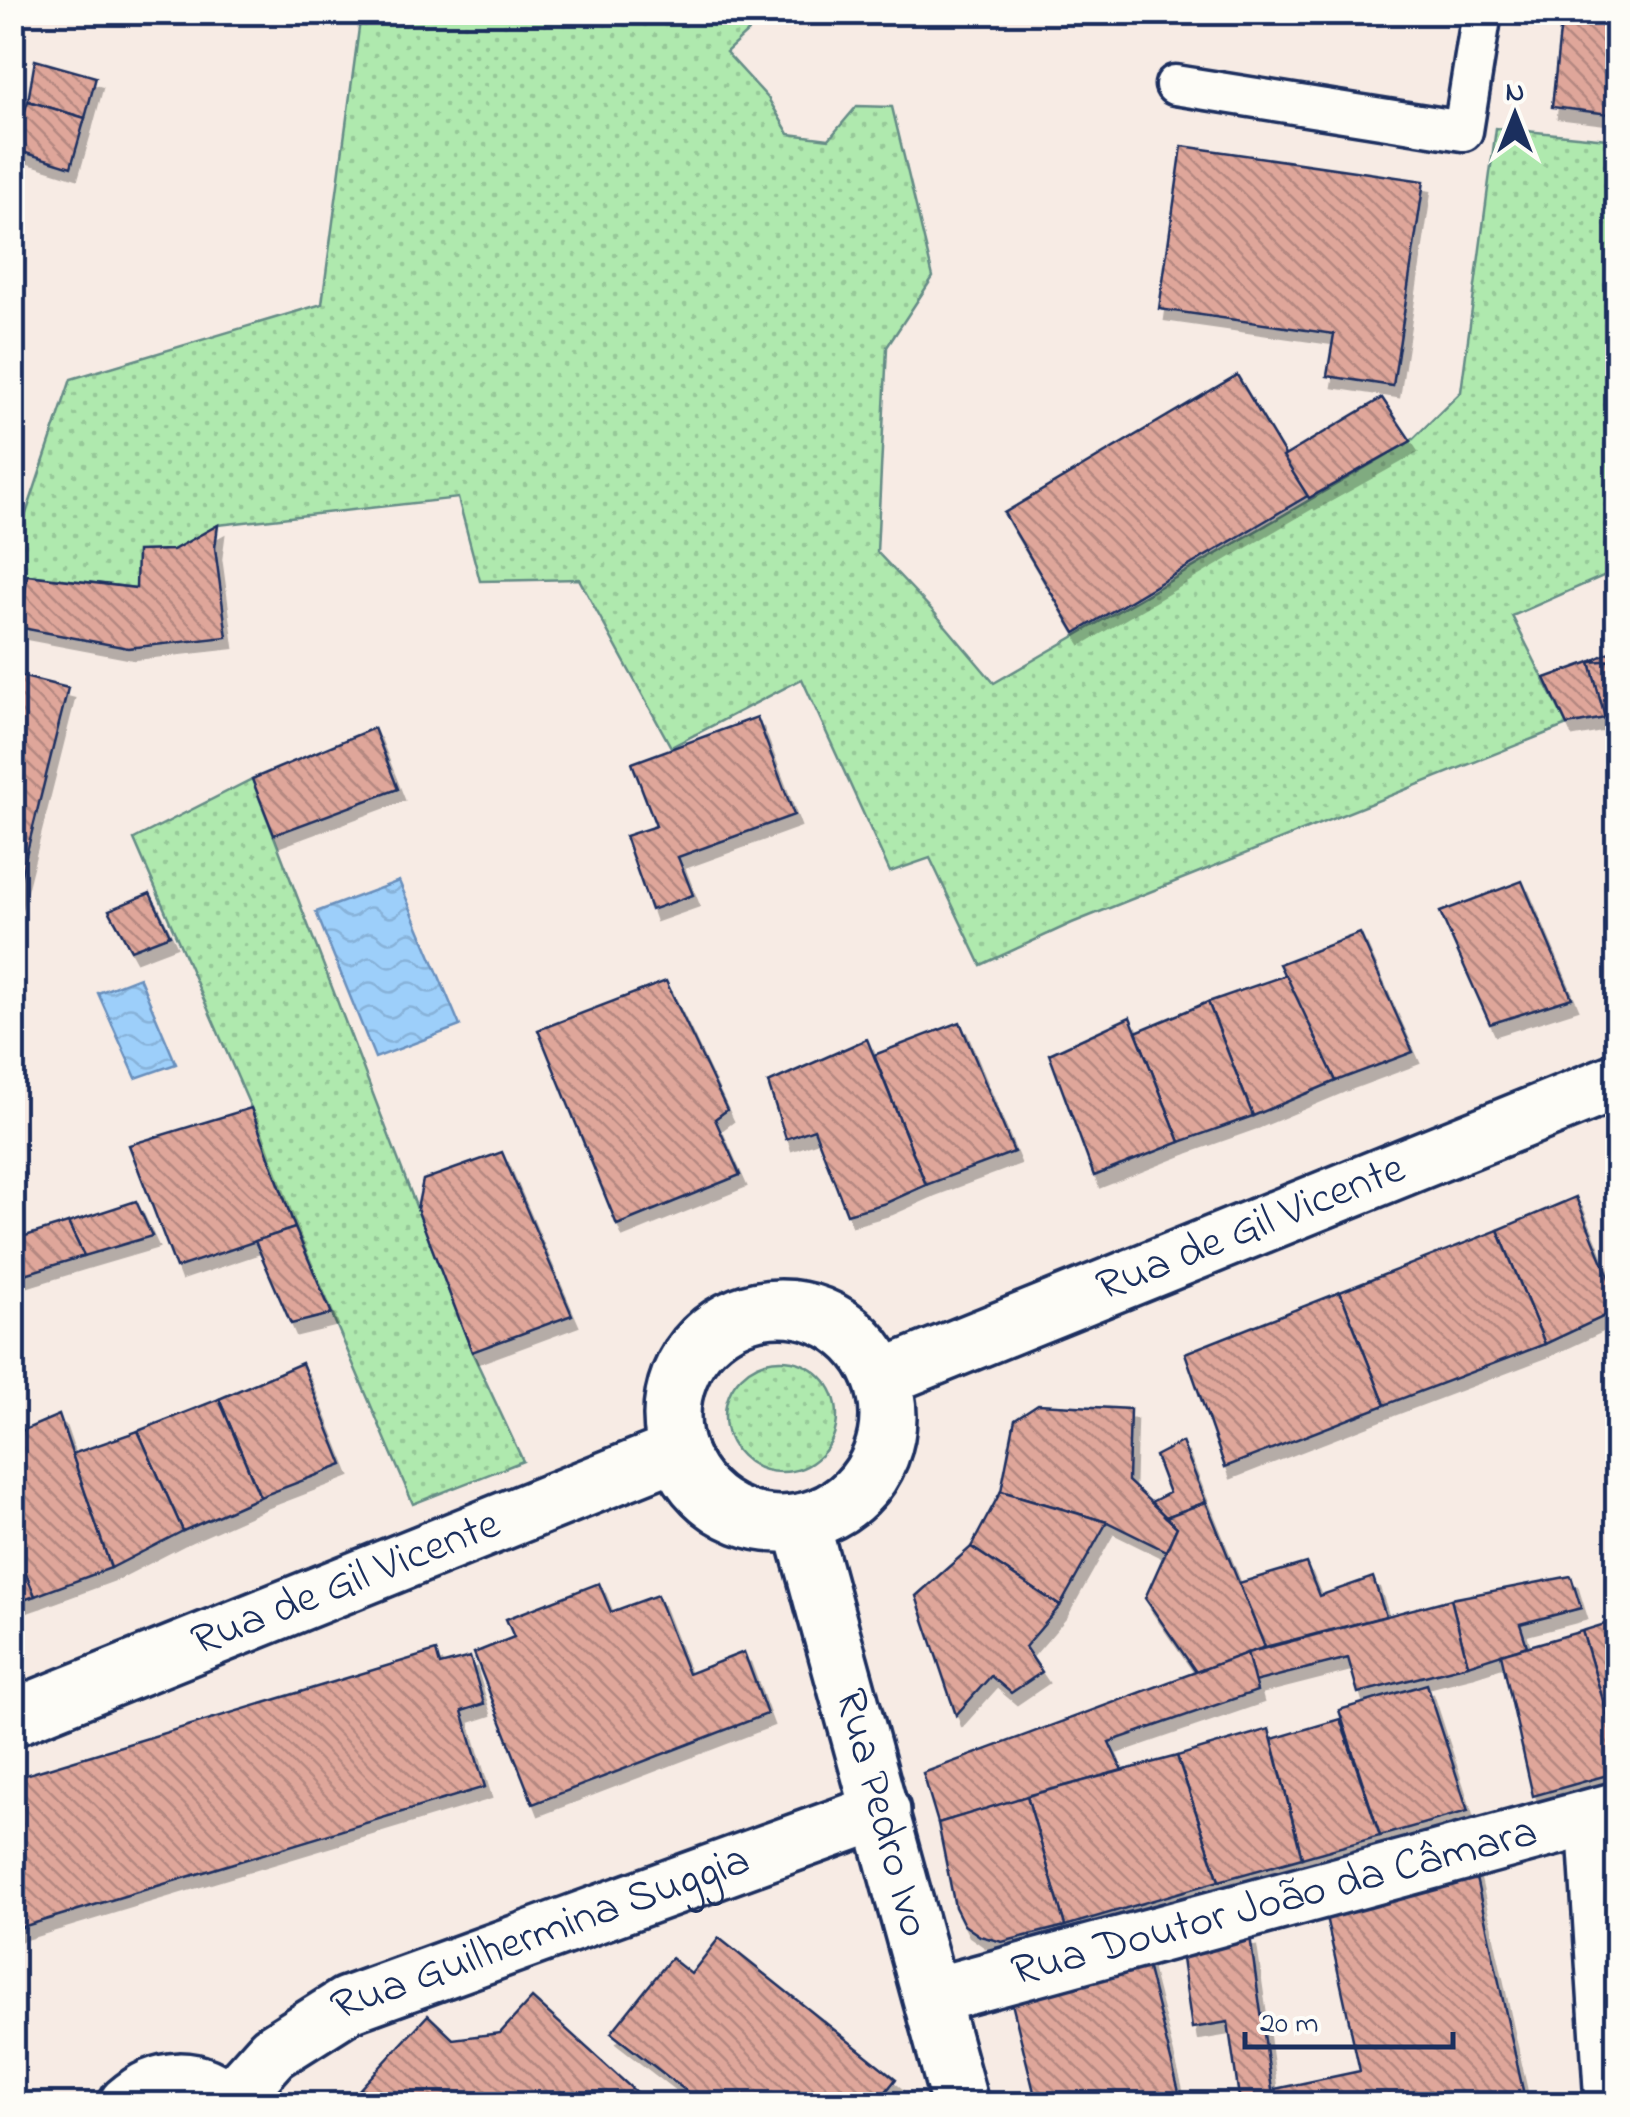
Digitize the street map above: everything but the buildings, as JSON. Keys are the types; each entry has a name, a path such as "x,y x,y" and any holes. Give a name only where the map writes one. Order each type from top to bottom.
{"street":[{"name":"Rua de Gil Vicente","path":"882,1378 1618,1081"},
{"path":"776,1308 810,1312 841,1326 865,1350 882,1378 889,1408 886,1439 875,1469 856,1493 830,1512 801,1522 770,1523 740,1516 712,1500 692,1478 678,1451 672,1417 676,1384 690,1354 714,1330 744,1314 776,1308"},
{"name":"Rua de Gil Vicente","path":"12,1718 678,1451"},
{"name":"Rua Pedro Ivo","path":"801,1522 960,2104"},
{"name":"Rua Guilhermina Suggia","path":"126,2104 142,2090 164,2081 188,2080 209,2087 229,2103 273,2052 347,2005 882,1811"},
{"path":"1606,1813 1613,2104"},
{"name":"Rua Doutor João da Câmara","path":"932,1996 1606,1813"}],"lane":[{"path":"1176,85 1463,131 1482,12"}],"green space":[{"path":"361,13 761,13 764,17 726,52 768,98 789,134 829,139 857,106 892,107 933,277 887,347 877,552 994,683 1411,441 1461,392 1496,128 1617,140 1617,570 1512,616 1567,725 1072,923 981,965 930,858 890,872 802,679 671,747 579,579 480,581 458,498 218,525 173,550 136,588 27,575 22,628 13,625 12,514 25,517 71,379 322,304"},
{"path":"252,779 472,1352 523,1461 413,1504 295,1228 251,1108 134,839"},
{"path":"781,1360 803,1364 821,1376 833,1394 837,1416 833,1438 821,1456 803,1468 781,1472 759,1468 741,1456 729,1438 725,1416 729,1394 741,1376 759,1364"}],"water":[{"path":"399,881 460,1026 375,1058 316,912"},
{"path":"139,977 176,1064 136,1078 98,993"}]}
